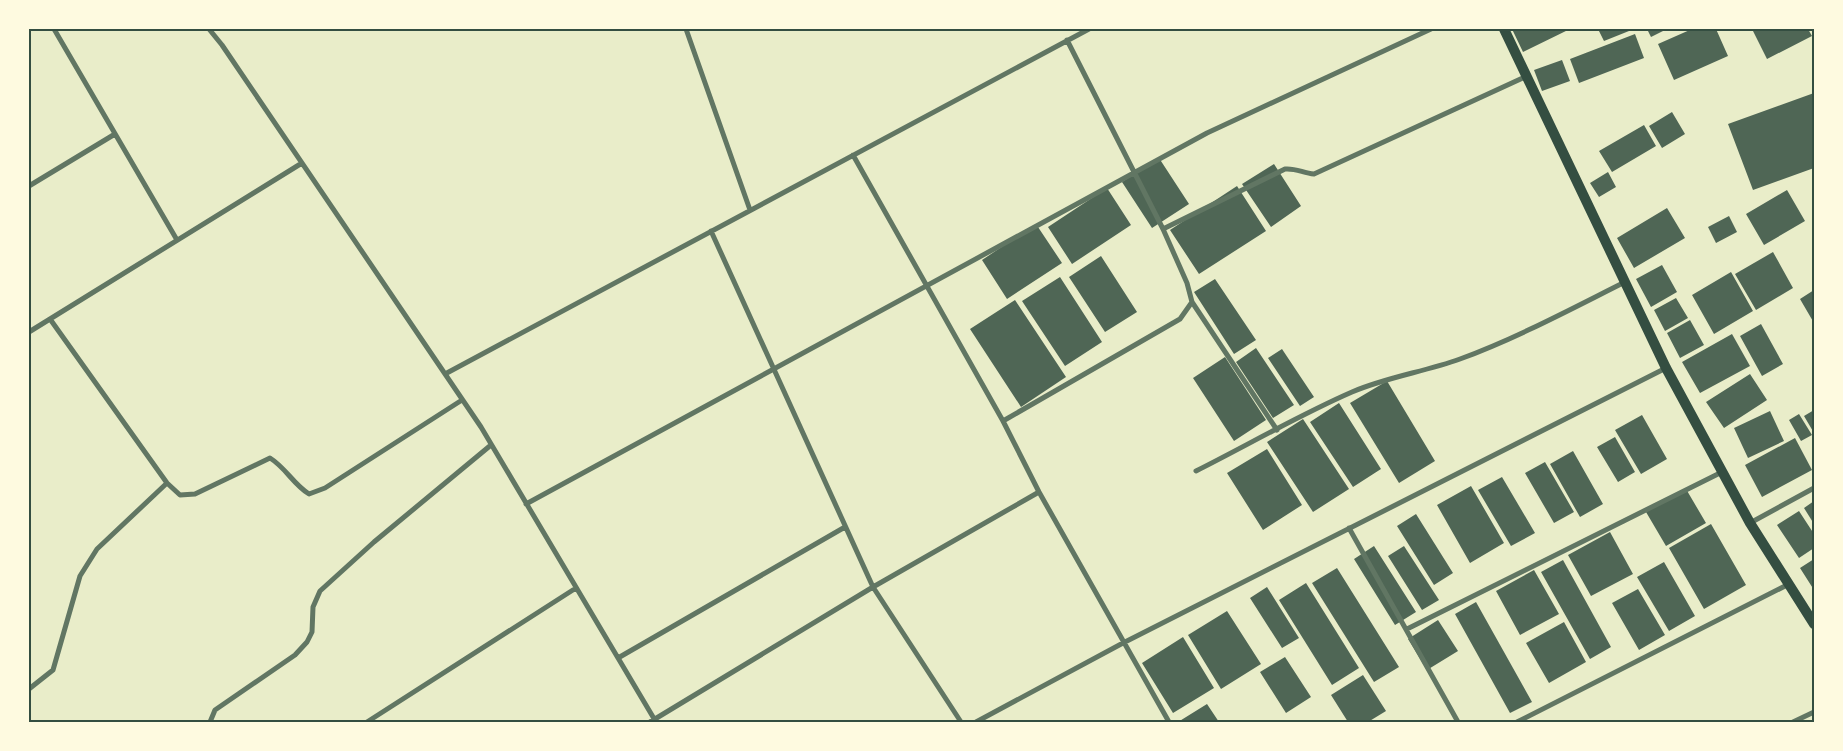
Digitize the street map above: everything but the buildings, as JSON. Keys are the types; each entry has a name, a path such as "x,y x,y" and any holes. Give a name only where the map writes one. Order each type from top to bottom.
{"main road":[{"path":"1504,29 1666,368 1750,523 1814,624"}],"street":[{"path":"54,29 176,240"},
{"path":"209,29 222,45 302,163 491,445 618,658 653,721 874,587 1039,492"},
{"path":"686,29 750,210"},
{"path":"445,374 1086,29"},
{"path":"526,504 1207,133 1431,29"},
{"path":"1067,40 1163,229 1187,283 1192,302 1277,430"},
{"path":"1163,229 1285,169 1296,168 1304,173 1314,174 1527,76"},
{"path":"29,186 115,134"},
{"path":"853,155 925,286 1003,421 1039,492 1123,643 1169,722"},
{"path":"29,332 302,163"},
{"path":"710,231 874,587 961,722"},
{"path":"1196,471 1351,393 1393,376 1433,368 1516,335 1625,282"},
{"path":"1003,421 1180,319 1192,302"},
{"path":"50,319 167,483 180,495 195,494 270,458 282,465 297,486 308,494 325,488 462,400"},
{"path":"976,722 1123,643 1666,368"},
{"path":"210,722 215,710 295,654 307,642 312,632 314,607 320,591 374,542 491,445"},
{"path":"1407,629 1722,472"},
{"path":"29,689 53,670 80,576 88,562 97,549 167,483"},
{"path":"1750,523 1814,488"},
{"path":"618,658 845,526"},
{"path":"1349,528 1458,722"},
{"path":"1517,722 1789,584"},
{"path":"367,722 576,588"},
{"path":"1793,722 1814,712"}]}
